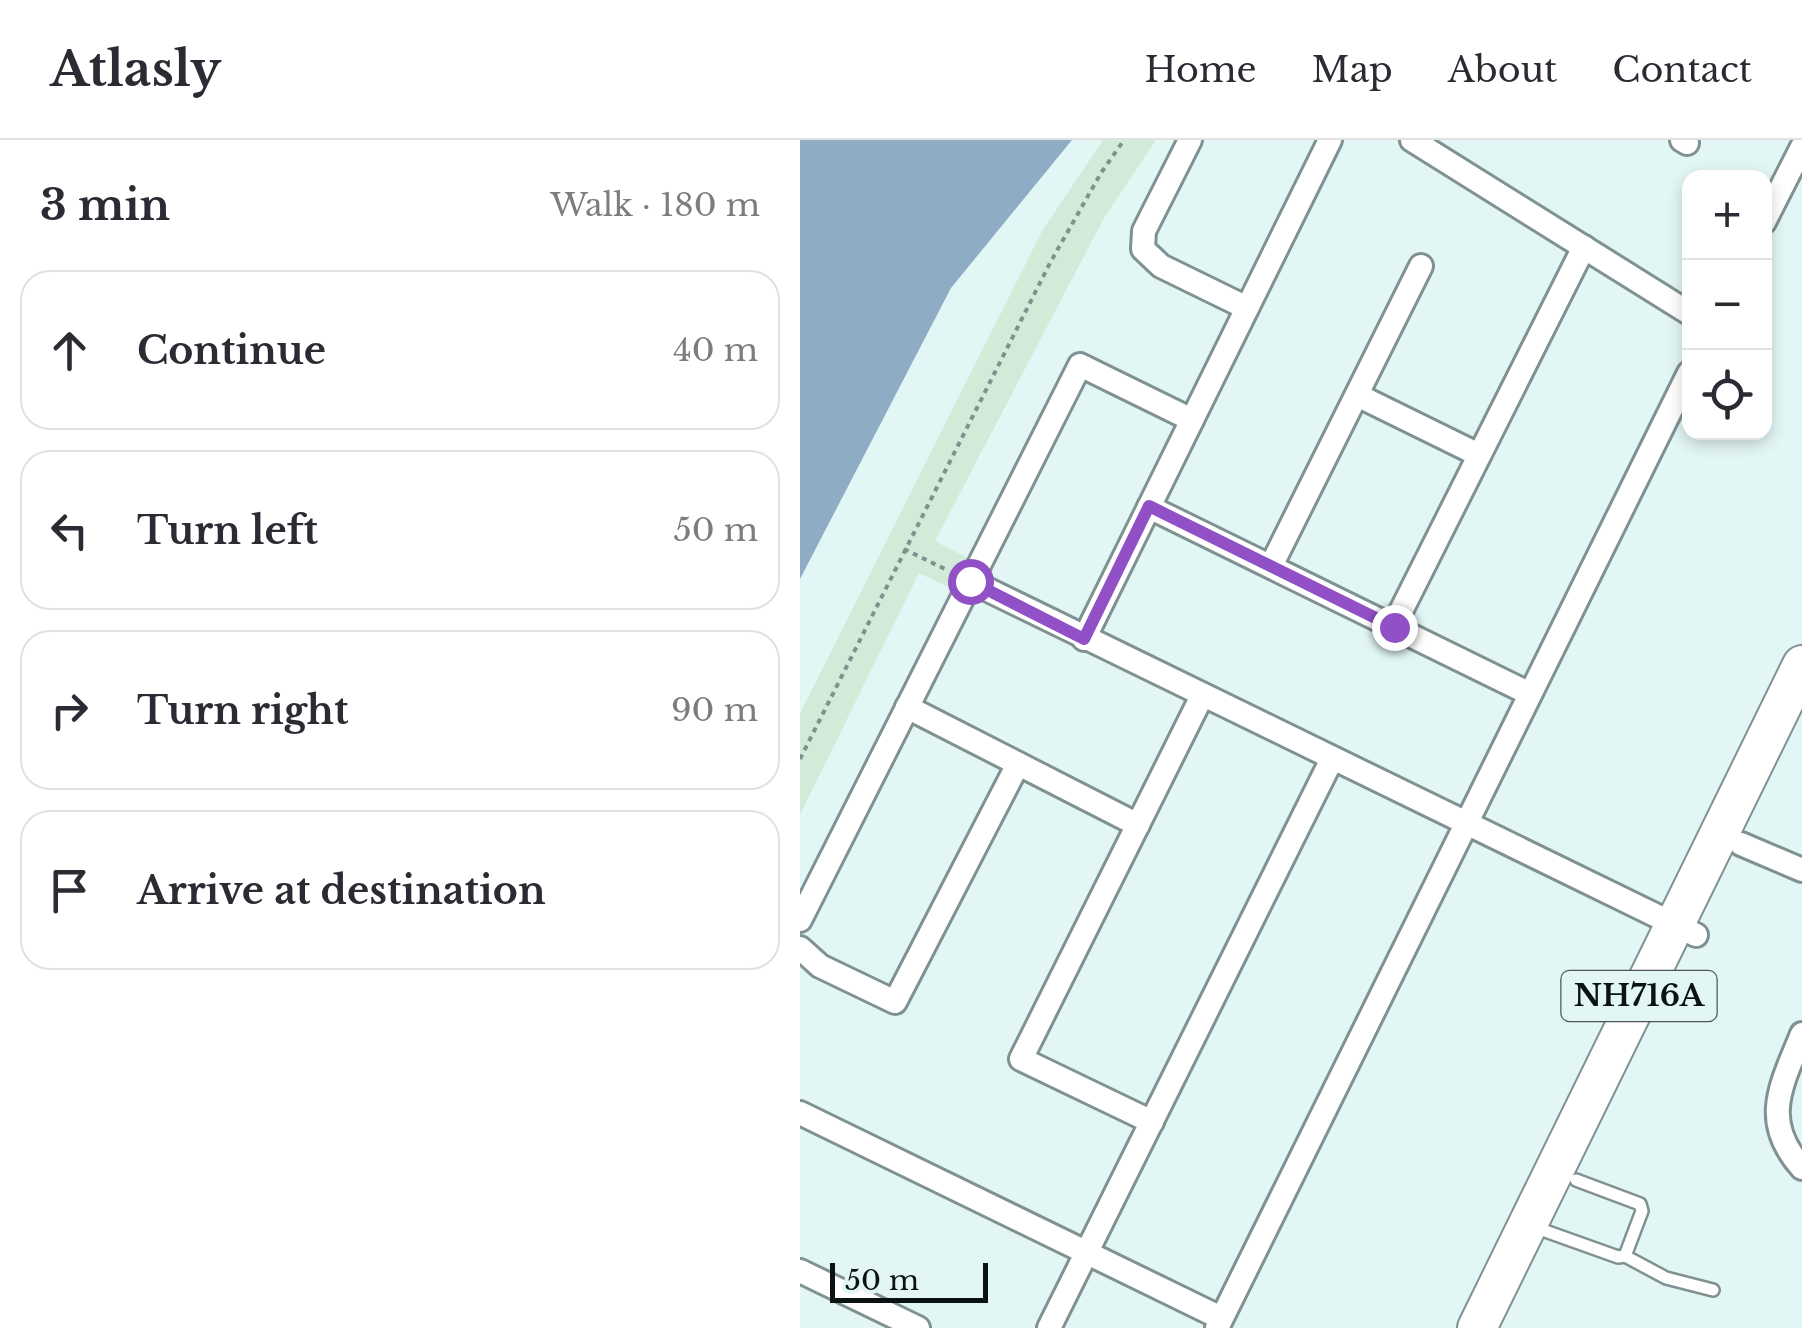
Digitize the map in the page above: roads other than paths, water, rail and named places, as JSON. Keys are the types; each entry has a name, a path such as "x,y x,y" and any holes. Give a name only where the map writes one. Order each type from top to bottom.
{"highway":[{"name":"NH716A","path":"1504,1328 1539,1228 1576,1180 1802,665"},
{"name":"NH716A","path":"1477,1328 1539,1228 1685,930 1740,844 1802,720"}],"street":[{"path":"1190,140 1144,231 1143,249 1161,266 1247,308"},
{"path":"1084,639 1330,140"},
{"path":"1412,140 1682,308"},
{"path":"1772,206 1802,147"},
{"path":"1394,627 1584,247"},
{"path":"1271,566 1421,266"},
{"path":"800,920 1080,365 1192,420"},
{"path":"800,1113 1087,1253 1219,1323 1682,389"},
{"path":"1357,394 1479,455"},
{"path":"1149,506 1530,694"},
{"path":"970,581 1685,930"},
{"path":"1152,1122 1021,1059 1202,696"},
{"path":"907,707 1138,825"},
{"path":"1050,1328 1332,760"},
{"path":"800,948 820,966 895,1002 1018,764"},
{"path":"1740,844 1802,870"},
{"path":"1802,1034 1776,1112 1780,1137 1802,1168"},
{"path":"800,1271 918,1328"}],"lane":[{"path":"1576,1180 1640,1204 1642,1211 1625,1256"},
{"path":"1539,1228 1618,1257 1625,1256 1666,1278 1713,1290"}],"water":[{"path":"800,140 1072,140 951,288 800,579"}]}
